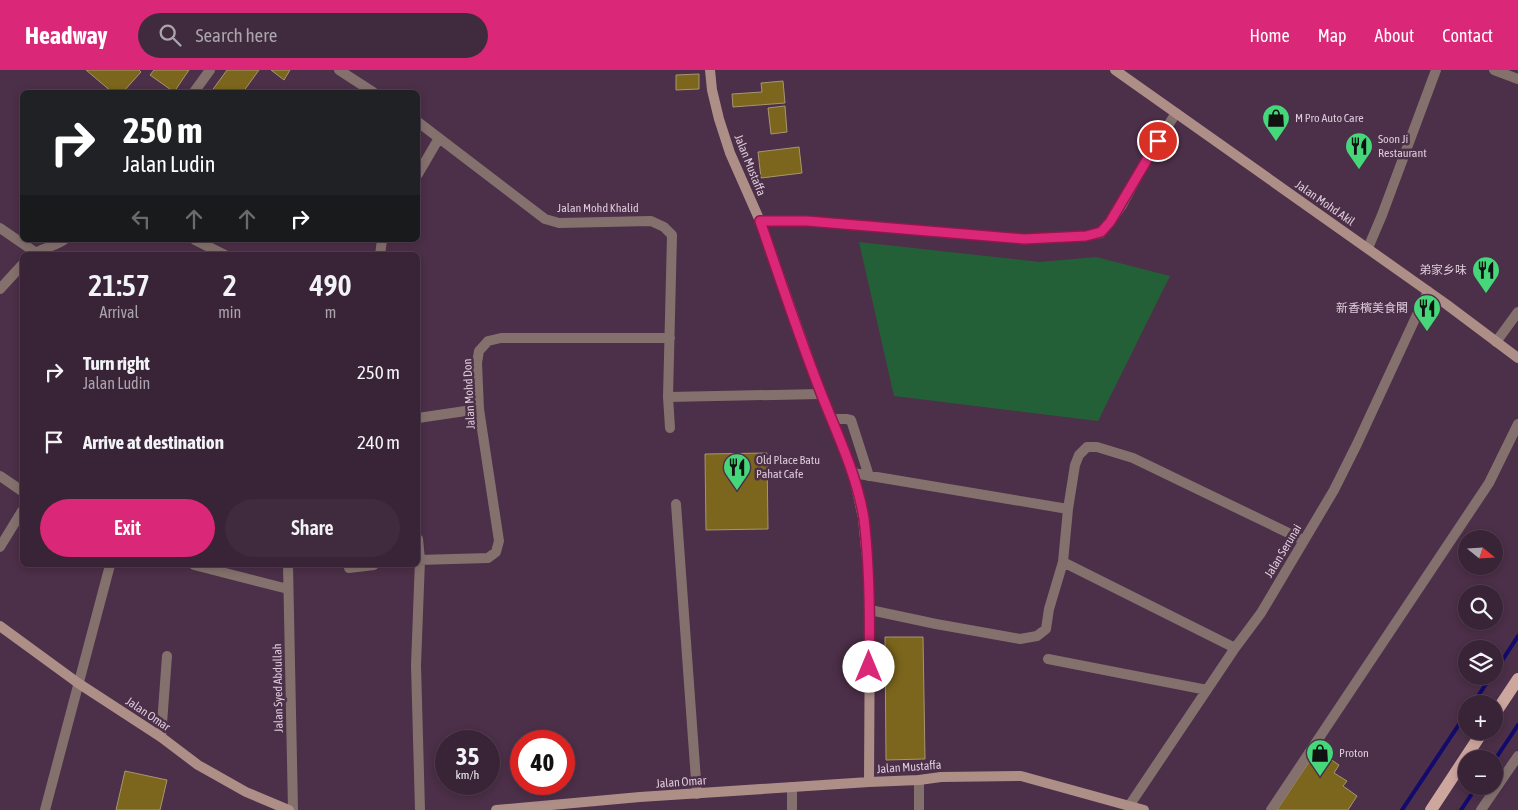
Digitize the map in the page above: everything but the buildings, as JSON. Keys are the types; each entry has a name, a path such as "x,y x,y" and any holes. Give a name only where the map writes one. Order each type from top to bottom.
{"main road":[{"path":"1503,702 1518,679"},
{"path":"1431,810 1477,740"}],"street":[{"path":"195,90 210,70"},
{"path":"338,70 369,90"},
{"name":"Jalan Mustaffa","path":"710,70 718,119 730,153 760,221 821,394 852,473 864,518 870,610 869,782 941,777 1021,776 1144,810"},
{"name":"Jalan Mohd Akil","path":"1115,70 1368,248 1518,358"},
{"path":"1368,248 1436,70"},
{"path":"1494,70 1518,79"},
{"path":"760,221 807,221 1024,239 1086,236 1101,232 1110,222 1176,113"},
{"name":"Jalan Mohd Khalid","path":"420,124 545,218 559,223 651,221 664,227 672,235 668,397 670,428"},
{"path":"420,171 439,138"},
{"path":"0,228 31,252"},
{"path":"40,252 61,242"},
{"path":"199,242 219,252"},
{"path":"0,289 20,267"},
{"name":"Jalan Serunai","path":"1129,806 1235,648 1261,613 1338,482 1428,291"},
{"path":"1496,342 1517,316"},
{"name":"Jalan Mohd Don","path":"420,560 488,558 496,552 499,541 479,408 477,363 479,351 488,341 501,338 670,338"},
{"path":"668,397 821,394"},
{"path":"420,418 479,408"},
{"path":"832,418 851,420 869,476"},
{"path":"1271,810 1489,483 1518,424"},
{"path":"870,610 1020,639 1037,636 1046,628 1049,610 1063,562 1068,509 1075,465 1079,455 1087,447 1097,446 1133,458 1304,540"},
{"path":"852,473 1068,509"},
{"path":"0,476 20,490"},
{"path":"676,504 697,794"},
{"path":"0,547 20,514"},
{"path":"1063,562 1235,648"},
{"path":"45,810 109,567"},
{"path":"202,567 288,589"},
{"name":"Jalan Syed Abdullah","path":"288,567 293,810"},
{"path":"348,568 357,567"},
{"path":"419,567 416,665 420,810"},
{"name":"Jalan Omar","path":"0,626 78,683 161,737 198,765 246,792 288,810"},
{"path":"161,737 167,656"},
{"path":"1048,660 1207,690"},
{"path":"1481,810 1518,756"},
{"path":"919,780 919,810"},
{"name":"Jalan Omar","path":"496,810 869,782"},
{"path":"792,787 792,810"}],"green space":[{"path":"859,242 1040,262 1096,257 1170,276 1098,421 894,396"}],"waterway":[{"path":"1503,659 1518,636"},
{"path":"1479,695 1485,685"},
{"path":"1501,750 1518,725"},
{"path":"1402,810 1458,726"},
{"path":"1461,810 1471,795"}],"place":[{"name":"M Pro Auto Care","path":"1276,142"},
{"name":"Soon Ji Restaurant","path":"1359,170"},
{"name":"弟家乡味","path":"1486,294"},
{"name":"新香檳美食閣","path":"1427,332"},
{"name":"Old Place Batu Pahat Cafe","path":"737,491"},
{"name":"Proton","path":"1320,777"}],"route":[{"path":"869,667 870,610 864,518 852,473 821,394 760,221 807,221 1024,239 1086,236 1101,232 1110,222 1122,205 1158,141"}]}
